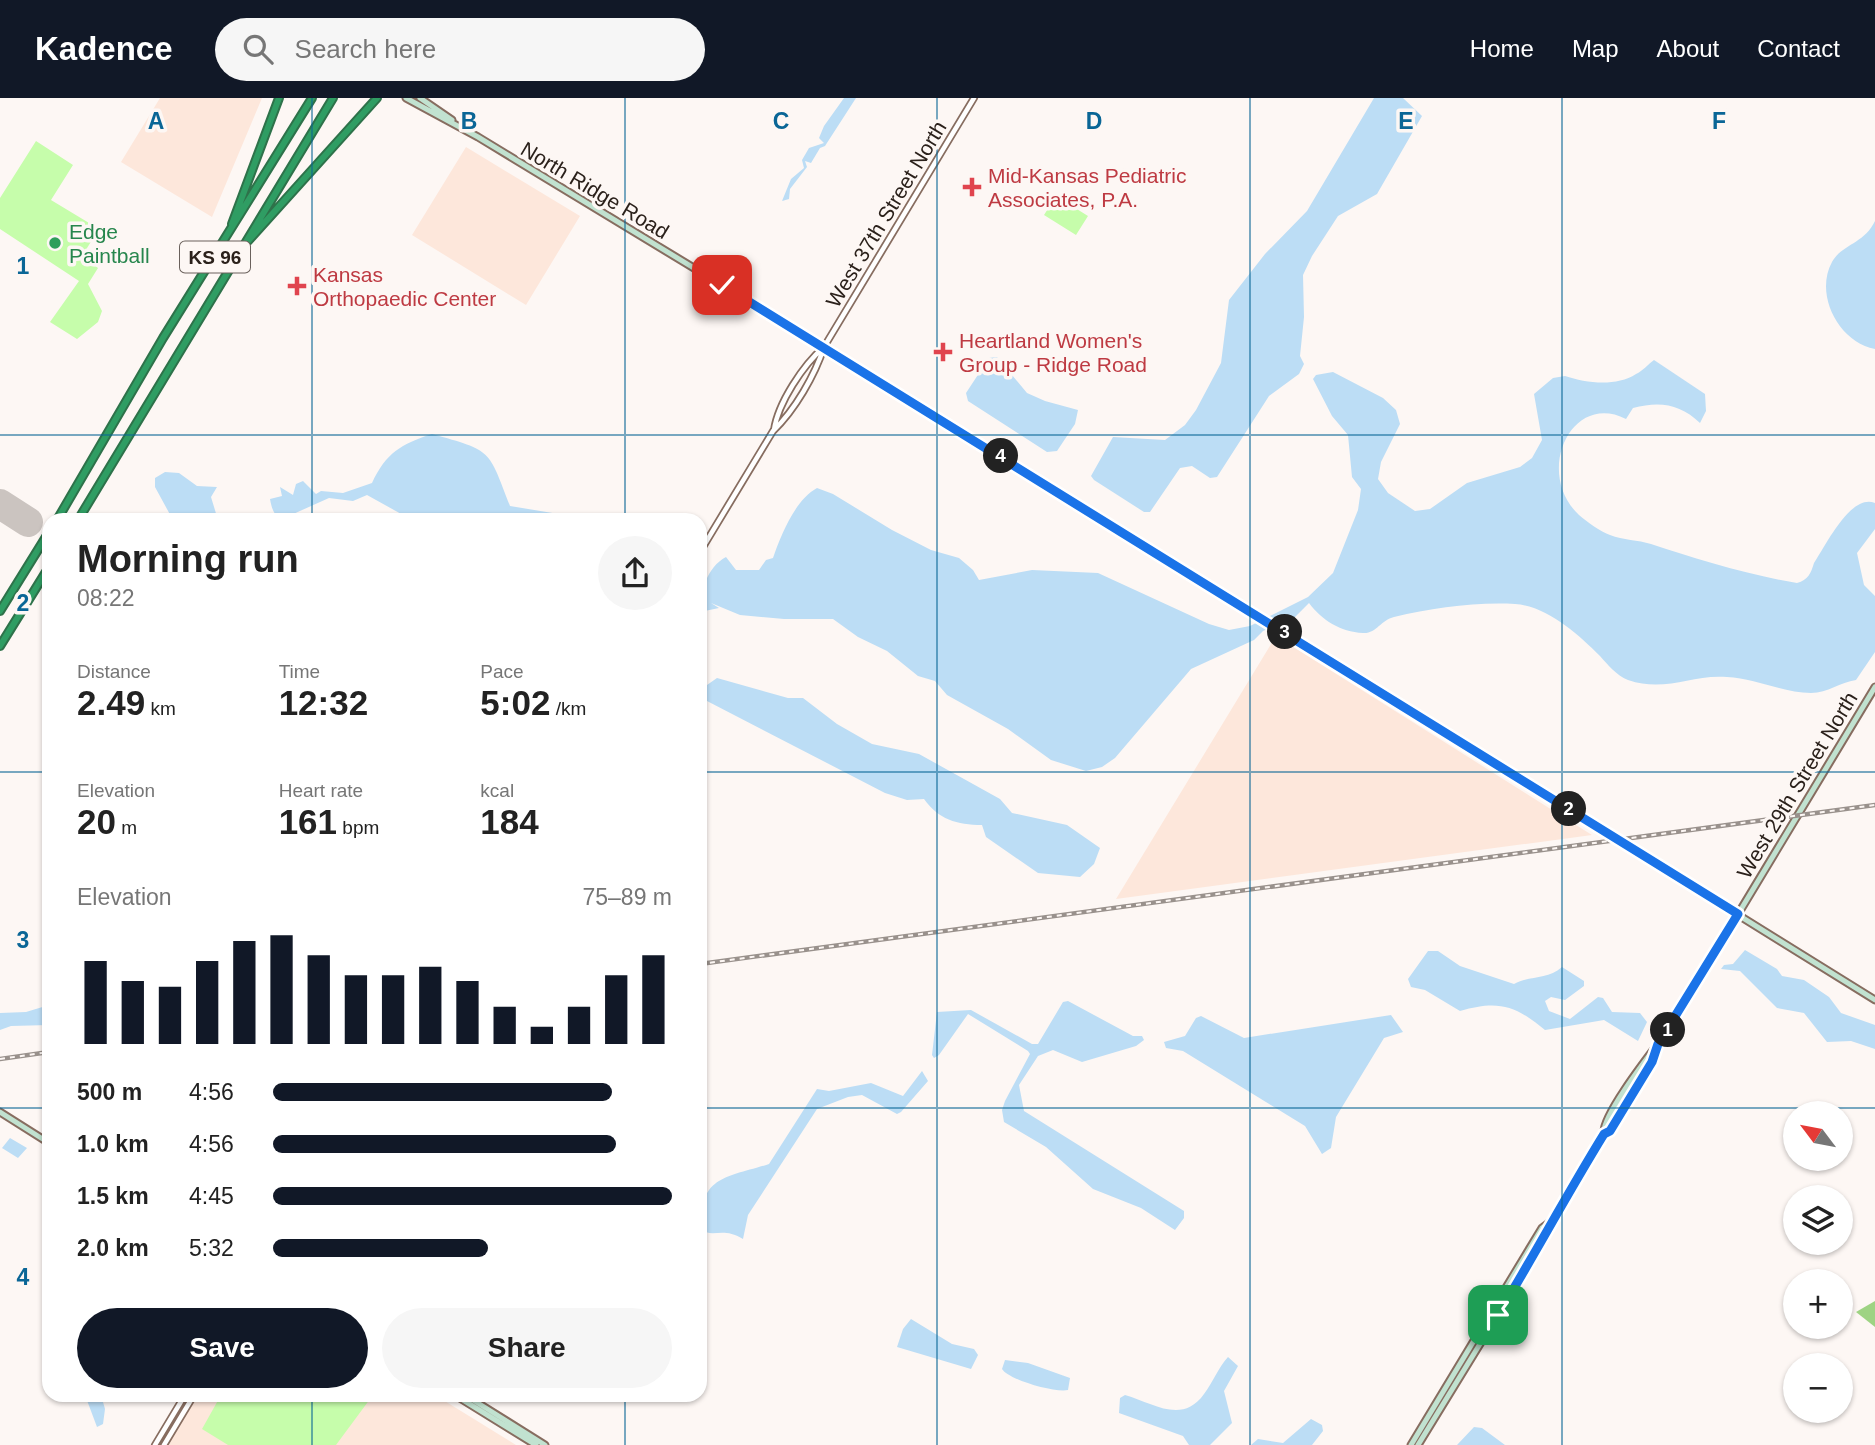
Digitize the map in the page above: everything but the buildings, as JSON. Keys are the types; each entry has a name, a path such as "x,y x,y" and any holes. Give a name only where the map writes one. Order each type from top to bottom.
{"highway":[{"path":"220,249 279,98"},
{"name":"KS 96","path":"61,513 101,449 163,338 312,98"},
{"name":"KS 96","path":"82,513 333,98"},
{"path":"232,262 271,213 377,98"},
{"path":"1,609 42,543"},
{"path":"0,646 42,578"}],"main road":[{"name":"North Ridge Road","path":"406,98 478,137"},
{"name":"North Ridge Road","path":"420,98 478,137 824,347 1875,1000"},
{"name":"West 29th Street North","path":"1411,1445 1548,1233 1550,1222 1604,1134 1603,1127 1646,1057 1658,1044 1875,687"},
{"path":"0,1112 42,1139"},
{"name":"West 29th Street North","path":"1418,1445 1495,1313"},
{"path":"466,1402 536,1445"},
{"path":"476,1402 545,1445"}],"street":[{"name":"West 37th Street North","path":"707,541 774,431 783,422 819,361 824,347 974,98"},
{"path":"155,1445 181,1402"},
{"path":"164,1445 190,1402"}],"shaded area":[{"path":"160,98 262,98 212,217 121,162"},
{"path":"466,147 580,216 526,305 412,235"},
{"path":"1276,636 1592,835 1116,899"},
{"path":"191,1402 446,1402 516,1445 165,1445"}],"green space":[{"name":"Edge Paintball","path":"36,141 73,165 51,200 99,229 82,256 98,268 88,284 102,311 98,322 77,339 50,322 79,281 0,229 0,198"},
{"path":"1056,196 1088,216 1076,235 1044,215"},
{"path":"1875,1301 1875,1327 1856,1312"},
{"path":"217,1402 368,1402 336,1445 228,1445 202,1429"}],"water":[{"path":"844,98 856,98 825,146 820,148 811,163 805,161 807,167 790,189 789,199 782,201 791,179 804,168 802,160 809,148 824,143 819,138 824,126"},
{"path":"1374,98 1403,98 1422,116 1377,194 1338,216 1312,256 1303,275 1304,317 1300,356 1304,364 1299,374 1269,396 1217,477 1210,478 1192,466 1180,468 1150,512 1144,512 1094,480 1091,476 1113,437 1165,440 1185,425 1196,410 1221,363 1229,300 1265,254 1307,211"},
{"path":"1875,221 1875,349 1862,345 1841,327 1833,315 1826,289 1827,275 1836,256 1865,235"},
{"path":"997,357 1027,393 1078,410 1075,424 1057,451 1047,452 968,401 966,393 989,358"},
{"path":"1654,360 1705,394 1706,411 1700,423 1677,408 1661,405 1633,408 1626,419 1606,413 1589,416 1575,426 1565,441 1560,459 1560,478 1566,498 1579,515 1610,535 1651,544 1740,571 1797,583 1809,576 1832,533 1848,513 1866,502 1875,503 1875,529 1857,553 1864,585 1875,596 1875,652 1856,680 1811,693 1727,677 1654,685 1628,680 1612,670 1572,630 1539,610 1527,606 1484,604 1439,608 1394,617 1372,631 1363,633 1332,624 1309,603 1295,617 1263,631 1254,640 1191,669 1115,758 1102,767 1086,771 1051,760 1008,729 947,695 935,681 918,676 887,651 858,637 833,619 784,619 740,615 711,603 719,608 707,611 707,579 719,561 726,557 736,570 759,570 766,560 773,558 796,509 817,488 833,494 931,550 959,558 973,570 979,580 1032,570 1098,573 1209,624 1229,630 1250,626 1308,597 1333,573 1358,510 1361,489 1352,477 1348,435 1332,416 1313,379 1316,375 1333,372 1383,398 1396,410 1400,424 1381,462 1378,479 1388,493 1415,511 1430,509 1467,483 1520,467 1532,458 1542,440 1534,394 1553,378 1565,376 1591,382 1610,382 1639,373"},
{"path":"432,434 478,449 492,463 510,506 552,513 399,513 367,495 353,501 329,498 295,513 275,513 273,510 270,499 282,496 280,487 293,495 296,484 303,481 316,494 321,491 343,493 372,483 389,457 412,442"},
{"path":"165,472 179,473 197,486 217,487 211,497 216,513 169,513 155,487 155,478"},
{"path":"717,678 788,698 803,698 837,724 872,744 919,754 1000,799 1012,813 1067,825 1100,848 1094,864 1080,877 1038,873 986,837 982,825 949,820 929,806 924,799 907,800 885,793 707,701 707,685"},
{"path":"1745,950 1777,969 1782,976 1804,980 1829,997 1841,1013 1875,1025 1875,1049 1851,1041 1827,1042 1804,1013 1777,1008 1740,971 1721,969 1724,965 1733,964"},
{"path":"1428,951 1438,951 1460,966 1514,984 1551,974 1562,967 1584,981 1584,986 1565,1000 1551,997 1545,1001 1549,1011 1570,1019 1598,997 1603,998 1612,1012 1640,1013 1647,1022 1638,1041 1604,1020 1545,1030 1524,1015 1506,1007 1485,1006 1460,1011 1425,990 1411,987 1408,979"},
{"path":"1068,1001 1133,1036 1142,1036 1144,1040 1136,1046 1082,1062 1053,1050 1038,1056 1019,1085 1024,1111 1184,1211 1184,1218 1175,1230 1141,1208 1093,1189 1046,1147 1004,1122 1002,1110 1005,1101 1030,1054 1028,1051 968,1014 939,1055 934,1058 932,1055 937,1012 971,1010 1032,1044 1038,1044 1063,1002"},
{"path":"42,1007 42,1025 11,1026 0,1030 0,1013 26,1012"},
{"path":"1391,1015 1403,1032 1384,1038 1336,1117 1331,1148 1322,1154 1305,1126 1183,1051 1166,1048 1164,1042 1185,1036 1196,1018 1201,1016 1244,1038"},
{"path":"922,1071 928,1081 897,1114 862,1095 848,1097 817,1109 748,1215 743,1239 729,1233 707,1232 707,1194 710,1188 728,1176 769,1164 817,1089 829,1091 871,1083 903,1096"},
{"path":"10,1138 27,1148 18,1158 2,1148"},
{"path":"911,1319 952,1344 974,1349 978,1355 971,1369 897,1347 903,1329"},
{"path":"1228,1357 1238,1366 1224,1391 1232,1423 1210,1445 1189,1445 1183,1436 1119,1413 1120,1398 1125,1395 1167,1409 1186,1408 1204,1394"},
{"path":"1005,1360 1028,1363 1070,1378 1068,1390 1043,1388 1013,1377 1002,1369"},
{"path":"88,1402 103,1402 103,1424 97,1427"},
{"path":"1311,1419 1322,1425 1323,1431 1312,1445 1251,1445 1258,1439 1283,1443"},
{"path":"1474,1427 1482,1428 1505,1445 1457,1445"}],"runway":[{"path":"0,504 28,522"}],"railway":[{"path":"707,963 1875,805"},
{"path":"0,1059 42,1053"}],"place":[{"name":"Mid-Kansas Pediatric Associates, P.A.","path":"972,187"},
{"name":"Edge Paintball","path":"55,243"},
{"name":"Kansas Orthopaedic Center","path":"297,286"},
{"name":"Heartland Women's Group - Ridge Road","path":"943,352"}],"route":[{"path":"722,285 1738,914 1658,1044 1652,1062 1610,1131 1604,1134 1550,1222 1548,1233 1498,1315"}]}
